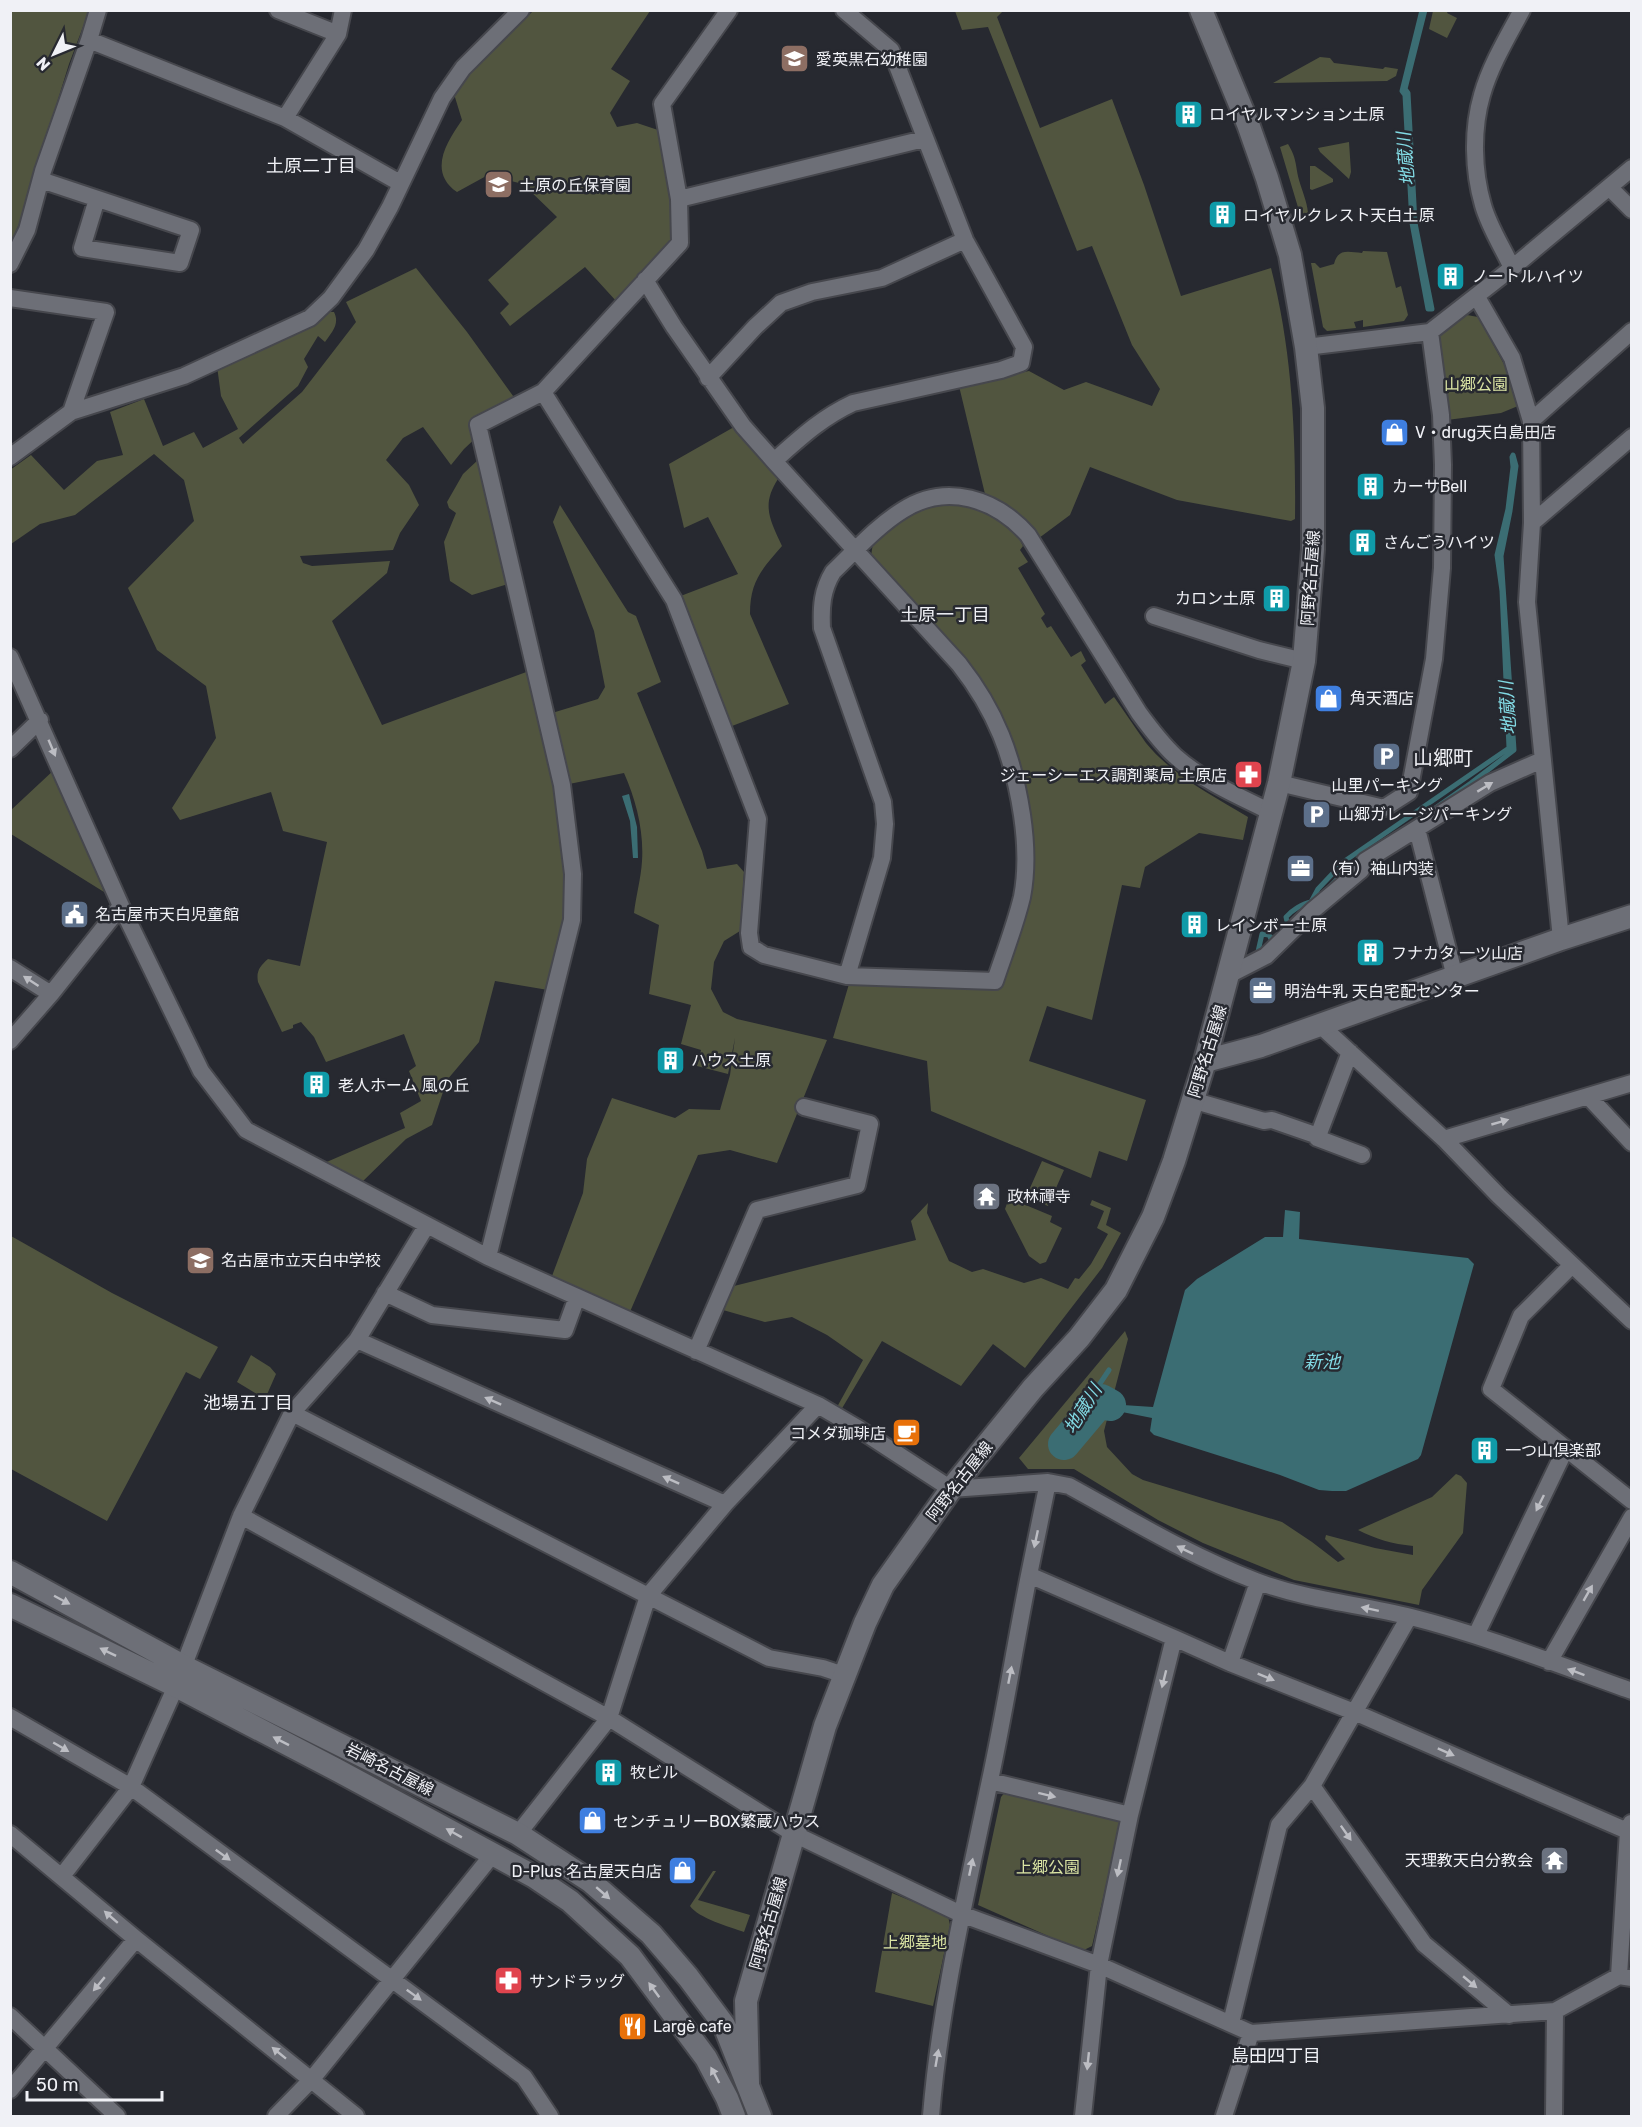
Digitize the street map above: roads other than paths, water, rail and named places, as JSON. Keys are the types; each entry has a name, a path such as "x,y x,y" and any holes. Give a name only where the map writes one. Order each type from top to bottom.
{"main road":[{"name":"阿野名古屋線","path":"748,2083 746,2001 825,1726 865,1623 883,1585 951,1489 1034,1388 1079,1338 1116,1290 1153,1217 1174,1161 1205,1061 1279,783 1304,660 1313,549 1313,408 1306,347 1290,255 1267,178 1225,65 1200,10"},
{"path":"1205,1061 1261,1046 1632,916"},
{"name":"岩崎名古屋線","path":"10,1572 180,1676 532,1876 570,1900 630,1956 690,2036"},
{"name":"岩崎名古屋線","path":"10,1605 180,1676 518,1834 590,1881 651,1934 688,1977 724,2025"},
{"name":"阿野名古屋線","path":"690,2036 724,2025 746,2001"},
{"name":"阿野名古屋線","path":"724,2025 760,2116"},
{"path":"690,2036 706,2058 734,2116"}],"street":[{"path":"10,264 27,230 41,180 98,10"},
{"path":"278,10 338,34"},
{"path":"285,118 338,34 342,10"},
{"path":"10,457 71,412 183,376 310,318 332,298 366,250 390,207 442,98 463,68 521,10"},
{"path":"488,1257 572,920 573,874 562,785 478,425 543,392 680,243 679,199 662,104 729,10"},
{"path":"774,462 814,425 831,413 853,403 1001,370 1021,363 1024,347 965,240 891,50 844,10"},
{"path":"1512,268 1483,206 1476,169 1476,136 1482,95 1506,39 1522,10"},
{"path":"89,40 285,118 400,183"},
{"path":"679,199 924,139"},
{"path":"1306,347 1431,332 1477,297 1632,168"},
{"path":"41,180 192,230 180,263 82,248 97,199"},
{"path":"1609,187 1632,210"},
{"path":"708,378 755,327 781,303 812,292 882,278 965,240"},
{"path":"543,392 674,600 758,819 749,933 751,947 764,955 847,976 994,981 1022,897 1025,859 1017,780 1005,741 990,709 960,664 743,426 708,378 645,280"},
{"path":"1477,297 1512,358 1531,421 1532,523 1527,602 1562,939"},
{"path":"10,298 106,312 71,412"},
{"path":"1531,421 1632,331"},
{"path":"1279,783 1384,808 1409,792 1434,659 1442,568 1442,415 1431,332"},
{"path":"1532,523 1632,437"},
{"path":"847,976 882,858 885,824 883,802 822,628 821,605 826,583 833,572 905,508 939,496 968,498 988,503 1006,514 1028,536 1139,713 1154,733 1174,755 1192,770 1271,812"},
{"path":"1154,616 1259,650 1304,660"},
{"path":"10,657 40,720 120,906 201,1071 246,1130 488,1257 818,1405 951,1489 1048,1482 1070,1486 1184,1550 1258,1582 1476,1635 1632,1691"},
{"path":"10,749 40,720"},
{"path":"1229,975 1266,956 1312,910 1361,870 1365,861 1490,783 1542,760"},
{"path":"1417,829 1455,977"},
{"path":"10,1041 51,994 120,906"},
{"path":"10,968 51,994"},
{"path":"1319,1024 1444,1139 1499,1196 1632,1321"},
{"path":"1318,1136 1350,1052"},
{"path":"1444,1139 1632,1083"},
{"path":"1588,1096 1632,1143"},
{"path":"1192,1100 1264,1121 1272,1120 1362,1155"},
{"path":"696,1351 757,1210 857,1185 870,1124 804,1107"},
{"path":"62,1876 131,1787 180,1676 241,1516 291,1413 357,1340 427,1225"},
{"path":"1572,1266 1521,1316 1491,1389 1632,1501"},
{"path":"386,1293 432,1315 565,1330 577,1297"},
{"path":"357,1340 725,1504"},
{"path":"518,1834 609,1719 648,1596 725,1504 818,1405"},
{"path":"291,1413 769,1658 823,1668 844,1675"},
{"path":"1476,1635 1565,1450"},
{"path":"931,2116 934,2070 962,1914 1048,1482"},
{"path":"241,1516 609,1719 795,1834 962,1914 1099,1965 1251,2033 1556,2011 1625,1977 1630,1829 1354,1712 1230,1663 1029,1575"},
{"path":"1549,1662 1632,1517"},
{"path":"1230,1663 1258,1582"},
{"path":"1231,2024 1279,1825 1312,1786 1409,1617"},
{"path":"1083,2116 1099,1965 1130,1815 1174,1638"},
{"path":"10,1717 131,1787 524,2076 550,2116"},
{"path":"990,1781 1130,1815"},
{"path":"1312,1786 1424,1944 1509,2014"},
{"path":"10,1834 136,1940 357,2116"},
{"path":"276,2116 312,2079 394,1980 493,1854"},
{"path":"10,2090 136,1940"},
{"path":"1554,2116 1556,2011"},
{"path":"10,2016 117,2116"},
{"path":"1224,2116 1251,2033"}],"water":[{"path":"629,794 637,827 638,858 633,858 630,821 622,796"},
{"name":"新池","path":"1285,1210 1300,1212 1299,1239 1468,1258 1474,1264 1421,1455 1418,1459 1346,1491 1319,1490 1280,1475 1154,1435 1150,1431 1152,1418 1122,1412 1123,1405 1153,1407 1185,1290 1197,1279 1265,1237 1283,1237"}],"waterway":[{"name":"地蔵川","path":"1422,10 1402,91 1405,95 1412,223 1428,309 1432,309 1415,223 1408,93 1405,89 1425,10"},
{"name":"地蔵川","path":"1513,455 1516,466 1501,556 1514,750 1344,872 1273,946 1257,956 1262,934 1269,935 1271,939 1280,934 1288,926 1286,917 1297,908 1311,902 1318,889 1336,867 1509,748 1502,591 1497,555 1508,509 1513,455"},
{"name":"地蔵川","path":"1085,1406 1109,1370"},
{"path":"1064,1444 1101,1400 1110,1405"}],"place":[{"name":"愛英黒石幼稚園","path":"795,59"},
{"name":"ロイヤルマンション土原","path":"1188,114"},
{"name":"土原の丘保育園","path":"498,185"},
{"name":"ロイヤルクレスト天白土原","path":"1222,215"},
{"name":"ノートルハイツ","path":"1451,276"},
{"name":"V・drug天白島田店","path":"1394,432"},
{"name":"カーサBell","path":"1371,486"},
{"name":"さんごうハイツ","path":"1362,542"},
{"name":"カロン土原","path":"1276,598"},
{"name":"角天酒店","path":"1329,698"},
{"name":"山里パーキング","path":"1387,757"},
{"name":"ジェーシーエス調剤薬局 土原店","path":"1248,775"},
{"name":"山郷ガレージパーキング","path":"1317,814"},
{"name":"（有）袖山内装","path":"1301,868"},
{"name":"名古屋市天白児童館","path":"74,914"},
{"name":"レインボー土原","path":"1194,925"},
{"name":"フナカタ 一ツ山店","path":"1370,953"},
{"name":"明治牛乳 天白宅配センター","path":"1263,991"},
{"name":"ハウス土原","path":"670,1060"},
{"name":"老人ホーム 風の丘","path":"317,1085"},
{"name":"政林禪寺","path":"986,1196"},
{"name":"名古屋市立天白中学校","path":"200,1260"},
{"name":"コメダ珈琲店","path":"907,1433"},
{"name":"一つ山倶楽部","path":"1484,1450"},
{"name":"牧ビル","path":"609,1772"},
{"name":"センチュリーBOX繁蔵ハウス","path":"592,1821"},
{"name":"天理教天白分教会","path":"1554,1860"},
{"name":"D-Plus 名古屋天白店","path":"683,1871"},
{"name":"サンドラッグ","path":"508,1981"},
{"name":"Largè cafe","path":"632,2026"}],"district":[{"name":"土原二丁目","path":"311,166"},
{"name":"土原一丁目","path":"945,615"},
{"name":"山郷町","path":"1443,758"},
{"name":"池場五丁目","path":"248,1403"},
{"name":"島田四丁目","path":"1276,2056"}],"park label":[{"name":"山郷公園","path":"1476,384"},
{"name":"上郷公園","path":"1048,1867"},
{"name":"上郷墓地","path":"915,1942"}]}
